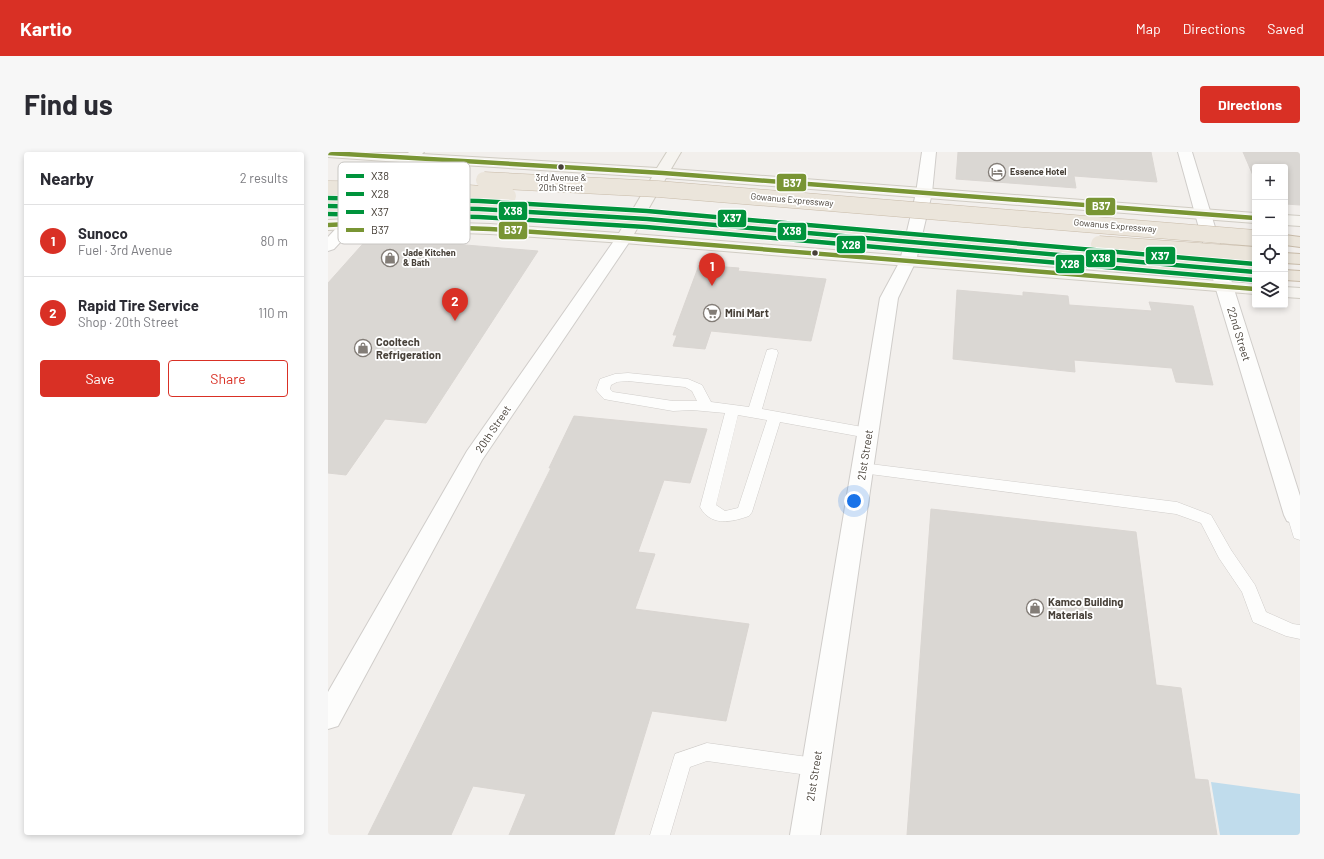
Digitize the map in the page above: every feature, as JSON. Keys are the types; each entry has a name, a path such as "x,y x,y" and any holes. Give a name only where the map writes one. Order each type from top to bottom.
{"highway":[{"name":"Gowanus Expressway","path":"470,180 658,189 1252,238"},
{"path":"328,189 338,189"},
{"path":"470,193 663,206 957,233 1252,255"},
{"path":"328,206 338,206"},
{"path":"470,209 647,219 1252,272"},
{"path":"1288,240 1300,242"},
{"path":"1288,258 1300,259"},
{"path":"1288,275 1300,276"}],"main road":[{"name":"20th Street","path":"624,238 674,152"},
{"path":"328,153 414,155 1252,218"},
{"path":"1288,220 1300,221"},
{"path":"328,225 338,225"},
{"path":"470,229 624,238 1252,289"},
{"path":"1288,292 1300,293"}],"street":[{"name":"21st Street","path":"805,835 889,298 908,261 924,193 929,152"},
{"name":"22nd Street","path":"1185,152 1224,286 1295,515"},
{"path":"328,246 338,236"},
{"name":"20th Street","path":"328,717 474,456 624,238"}],"lane":[{"path":"754,413 772,353"},
{"path":"706,406 697,388 688,383 628,377 615,378 605,382 603,390 609,396 673,406 706,406 733,409 868,433"},
{"path":"733,409 708,507 717,516 730,518 744,512 775,417"},
{"path":"862,468 1177,508 1206,519 1225,554 1249,590 1259,617 1292,631 1300,632"},
{"path":"1295,515 1300,534"},
{"path":"660,835 682,760 707,752 815,767"}],"water":[{"path":"1211,782 1300,794 1300,835 1220,835"}],"building":[{"path":"958,152 1151,152 1157,182 1074,176 1076,188 956,179"},
{"path":"1243,152 1300,152 1300,205 1288,204 1288,164 1252,164 1252,173"},
{"path":"363,244 454,244 538,251 426,423 385,419 346,475 328,473 328,283"},
{"path":"699,265 739,268 738,271 826,279 811,341 711,331 705,349 673,346 677,335 673,335"},
{"path":"957,290 1023,296 1023,292 1068,296 1069,305 1152,311 1149,302 1193,306 1213,385 1176,382 1172,368 1074,360 1075,372 953,359"},
{"path":"574,416 707,429 690,483 664,480 638,552 655,554 635,609 749,624 726,721 652,711 614,835 509,835 526,794 473,786 451,835 368,835 551,468 549,468"},
{"name":"Kamco Building Materials","path":"931,509 1136,532 1156,685 1181,688 1195,779 1208,780 1217,835 907,835"}],"transit line":[{"name":"B37","path":"328,153 663,173 1252,218"},
{"name":"X37","path":"328,198 338,198"},
{"name":"X37","path":"470,201 647,211 1252,264"},
{"name":"X38","path":"328,206 338,206"},
{"name":"X38","path":"470,209 647,219 1252,272"},
{"name":"X28","path":"328,214 338,214"},
{"name":"X28","path":"470,217 646,227 1252,280"},
{"name":"B37","path":"328,225 338,225"},
{"name":"B37","path":"470,228 624,238 1252,289"}],"place":[{"name":"3rd Avenue & 20th Street","path":"561,167"},
{"name":"Essence Hotel","path":"997,172"},
{"name":"Jade Kitchen & Bath","path":"390,258"},
{"name":"Sunoco","path":"712,286"},
{"name":"Mini Mart","path":"712,313"},
{"name":"Rapid Tire Service","path":"455,321"},
{"name":"Cooltech Refrigeration","path":"363,348"},
{"name":"Kamco Building Materials","path":"1035,608"}]}
